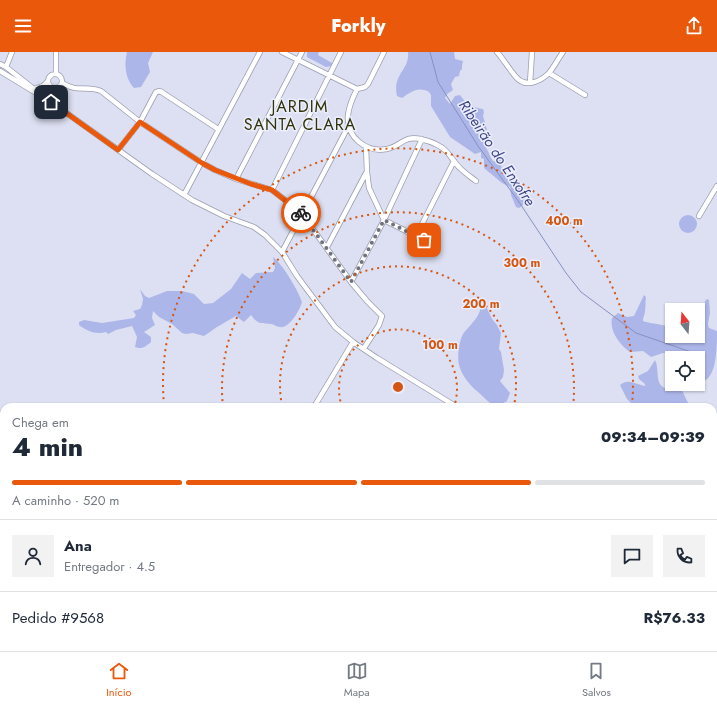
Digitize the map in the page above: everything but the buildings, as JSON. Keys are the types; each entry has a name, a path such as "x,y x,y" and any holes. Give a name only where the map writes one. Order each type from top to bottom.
{"street":[{"path":"6,67 12,52"},
{"path":"56,52 56,73 60,76 62,83 77,89 94,89 101,91 140,122 202,163 236,179 272,190 302,214 351,282 382,316 379,325 364,348"},
{"path":"184,196 260,52"},
{"path":"282,52 357,89 365,87 368,84 384,52"},
{"path":"236,179 302,52"},
{"path":"272,190 342,52"},
{"path":"530,83 532,52"},
{"path":"498,53 516,77 521,81 530,83 538,81 549,73 563,52"},
{"path":"0,64 184,196 224,216 254,227 265,235 282,252 297,276 335,327 353,342 377,358 450,403"},
{"path":"0,71 51,102"},
{"path":"34,89 43,86 51,75 56,73"},
{"path":"549,73 585,95"},
{"path":"48,81 50,86 54,88"},
{"path":"54,88 59,87 62,83"},
{"path":"51,102 54,88"},
{"path":"282,252 348,126 350,106 357,89"},
{"path":"118,150 140,122 156,92 160,91 218,130"},
{"path":"348,126 353,135 366,147 385,149 397,145 408,138 435,144 445,150 461,169 476,181"},
{"path":"351,282 384,220 422,140"},
{"path":"366,147 369,188 384,220 432,244"},
{"path":"416,236 454,161"},
{"path":"327,247 367,172"},
{"path":"699,216 717,186"},
{"path":"359,188 369,188"},
{"path":"316,403 353,342"}],"shaded area":[{"path":"127,52 153,52 148,63 150,72 141,87 134,88 127,76"},
{"path":"307,52 319,52 318,55 332,63 331,66 326,67 307,57"},
{"path":"408,52 454,52 455,59 463,61 459,76 455,77 451,84 453,90 447,94 445,98 450,104 455,96 460,95 470,105 483,109 483,116 487,130 478,133 486,142 484,145 493,161 496,161 499,157 501,158 503,163 501,165 502,169 516,182 524,194 524,204 519,208 516,207 511,195 510,187 502,183 484,168 484,159 481,158 481,152 475,154 450,137 431,106 431,95 429,92 425,90 418,90 402,98 397,96 397,82 408,58"},
{"path":"688,215 694,218 697,224 694,230 688,233 682,230 679,224 682,218"},
{"path":"273,257 277,260 290,278 302,302 294,318 283,327 260,323 251,315 244,322 236,316 204,336 193,333 186,334 182,333 172,324 159,317 153,311 152,318 155,325 144,332 151,337 151,342 140,348 135,347 137,337 132,326 116,330 108,334 106,332 92,332 79,325 79,322 84,320 102,323 134,318 136,315 133,311 140,309 142,305 143,299 140,289 145,296 149,298 167,291 182,291 194,294 204,304 213,303 231,289 242,273 250,279 256,273 273,272 275,268"},
{"path":"644,295 646,297 643,321 665,326 665,343 705,343 705,303 707,299 709,300 709,328 717,331 716,352 712,373 705,380 705,351 665,351 665,353 651,357 643,351 630,352 619,342 616,337 612,328 612,318 618,313 627,317 634,316"},
{"path":"483,300 501,333 499,349 501,352 504,370 503,377 500,381 510,393 507,401 503,403 490,403 472,387 466,380 458,362 460,341 464,332 477,317"},
{"path":"655,360 658,380 665,388 665,391 682,391 688,403 631,403 627,399 620,385 626,382 632,382 645,386 638,376 648,371"}],"waterway":[{"name":"Ribeirão do Enxofre","path":"430,52 438,82 478,146 519,202 566,273 581,292 636,333 688,351"}],"way so far":[{"path":"301,213 351,282 384,220 424,240"}],"district":[{"name":"JARDIM SANTA CLARA","path":"300,115"}],"route":[{"path":"51,102 118,150 140,122 215,170 251,184 272,190 301,213"}]}
